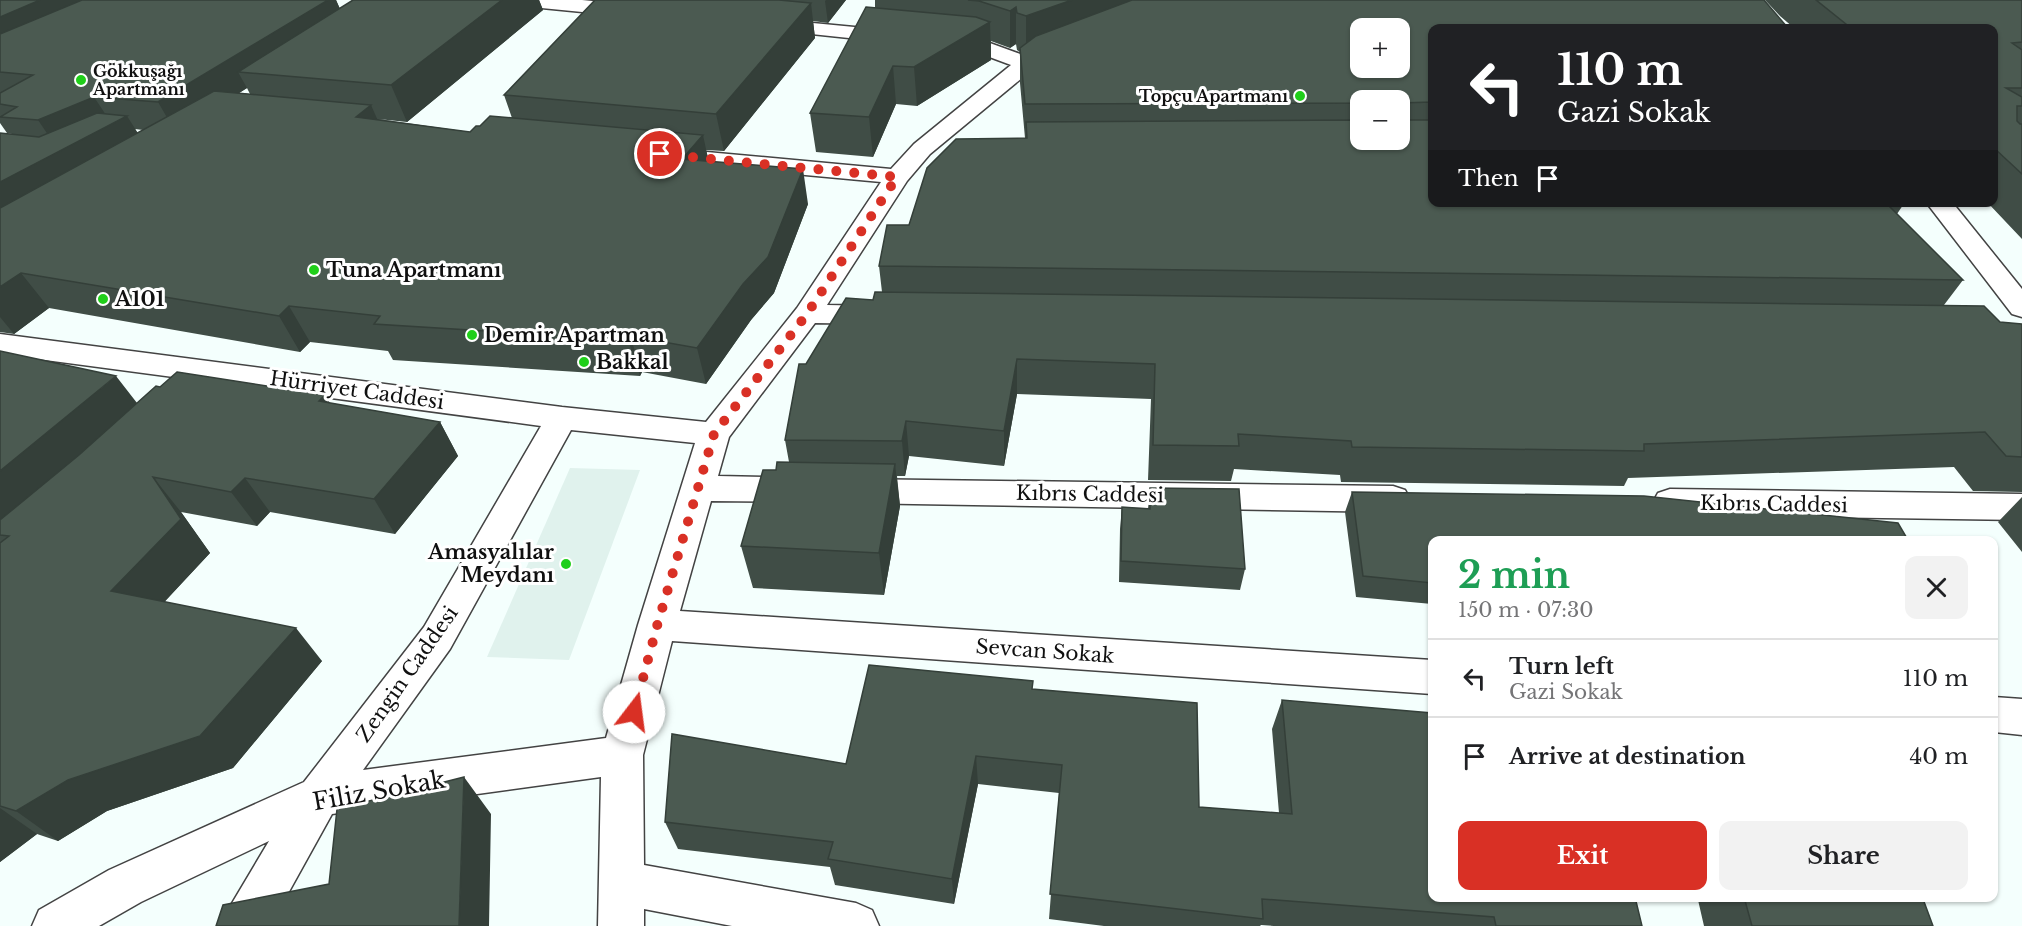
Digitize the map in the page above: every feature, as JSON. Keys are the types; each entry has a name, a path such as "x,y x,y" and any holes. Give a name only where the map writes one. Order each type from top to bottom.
{"street":[{"path":"521,0 651,13"},
{"path":"757,24 910,39"},
{"path":"933,41 980,46 1026,63"},
{"path":"856,926 621,904 622,755 657,626 714,434 807,314 897,177 922,149 1026,63 1081,41"},
{"path":"922,149 957,149"},
{"path":"638,153 897,177"},
{"path":"1941,207 2018,323"},
{"path":"807,314 912,315"},
{"name":"Hürriyet Caddesi","path":"0,344 562,418 714,434"},
{"path":"187,394 212,371"},
{"name":"Zengin Caddesi","path":"244,926 319,796 438,638 562,418"},
{"name":"Kıbrıs Caddesi","path":"699,488 1422,499"},
{"name":"Kıbrıs Caddesi","path":"1638,502 2022,507"},
{"name":"Sevcan Sokak","path":"657,626 1428,677"},
{"path":"1998,715 2022,717"},
{"name":"Filiz Sokak","path":"55,926 126,886 319,796 622,755"}],"shaded area":[{"name":"Amasyalılar Meydanı","path":"570,468 640,470 569,660 487,657"}],"building":[{"path":"0,0 40,0 0,17"},
{"path":"82,0 328,0 158,102 94,97 38,120 0,117 17,107 0,104 0,93 33,75 0,72 0,34"},
{"path":"353,0 502,0 391,85 238,72"},
{"path":"595,0 779,0 811,3 716,114 504,95"},
{"path":"968,0 1072,0 1026,16 1017,13 1016,7 1010,11 979,1"},
{"path":"1132,0 1764,0 1785,24 1428,24 1428,102 1410,103 1410,90 1350,90 1350,103 1025,104 1020,48 1036,36"},
{"path":"1816,0 2022,0 2022,42 2012,43 2022,50 2022,88 2006,88 2022,97 2022,106 2017,106 2017,121 2022,124 2022,174 1998,152 1998,24 1846,24"},
{"path":"866,7 976,17 990,22 914,67 893,66 869,117 810,113"},
{"path":"214,91 371,105 356,117 470,132 490,116 703,135 682,159 803,169 768,257 743,284 697,348 630,336 628,340 374,324 380,316 289,306 279,316 21,273 0,287 0,208"},
{"path":"97,113 127,116 0,182 0,133 39,137"},
{"path":"1350,120 1350,150 1410,150 1410,120 1428,120 1428,207 1890,207 1963,280 879,266 887,225 909,225 927,168 956,139 1027,138 1026,122"},
{"path":"875,292 1984,306 2000,322 2022,324 2022,457 2006,456 1985,432 1644,444 1644,451 1352,447 1351,441 1238,434 1239,446 1153,445 1155,364 1017,359 1004,431 906,421 902,441 785,440 799,364 806,364 846,298 873,300"},
{"path":"0,351 116,376 0,471"},
{"path":"177,372 325,395 319,401 440,422 374,499 245,478 231,492 153,477 181,519 111,591 296,628 200,736 68,780 16,811 0,806 0,543 9,536 0,535 0,520 79,455 156,386 160,387"},
{"path":"777,462 895,464 879,553 741,546 763,470 776,470"},
{"path":"1150,488 1239,489 1245,569 1121,561 1122,507 1150,509"},
{"path":"1352,492 1644,496 1898,523 1906,536 1428,536 1428,583 1363,576"},
{"path":"869,665 1033,681 1032,689 1197,703 1199,807 1292,814 1282,700 1428,713 1428,902 1636,902 1642,926 1496,926 1494,917 1262,899 1263,919 1050,894 1062,765 976,756 952,879 828,859 833,842 665,822 672,734 846,764"},
{"path":"464,777 459,926 216,926 223,905 329,884 337,809"},
{"path":"1745,902 1924,902 1933,926 1752,926"}],"place":[{"name":"Gökkuşağı Apartmanı","path":"81,80"},
{"name":"Topçu Apartmanı","path":"1300,96"},
{"name":"Tuna Apartmanı","path":"314,270"},
{"name":"A101","path":"103,299"},
{"name":"Demir Apartman","path":"472,335"},
{"name":"Bakkal","path":"584,362"},
{"name":"Amasyalılar Meydanı","path":"566,564"}],"route":[{"path":"634,712 714,434 807,314 897,177 660,154"}]}
